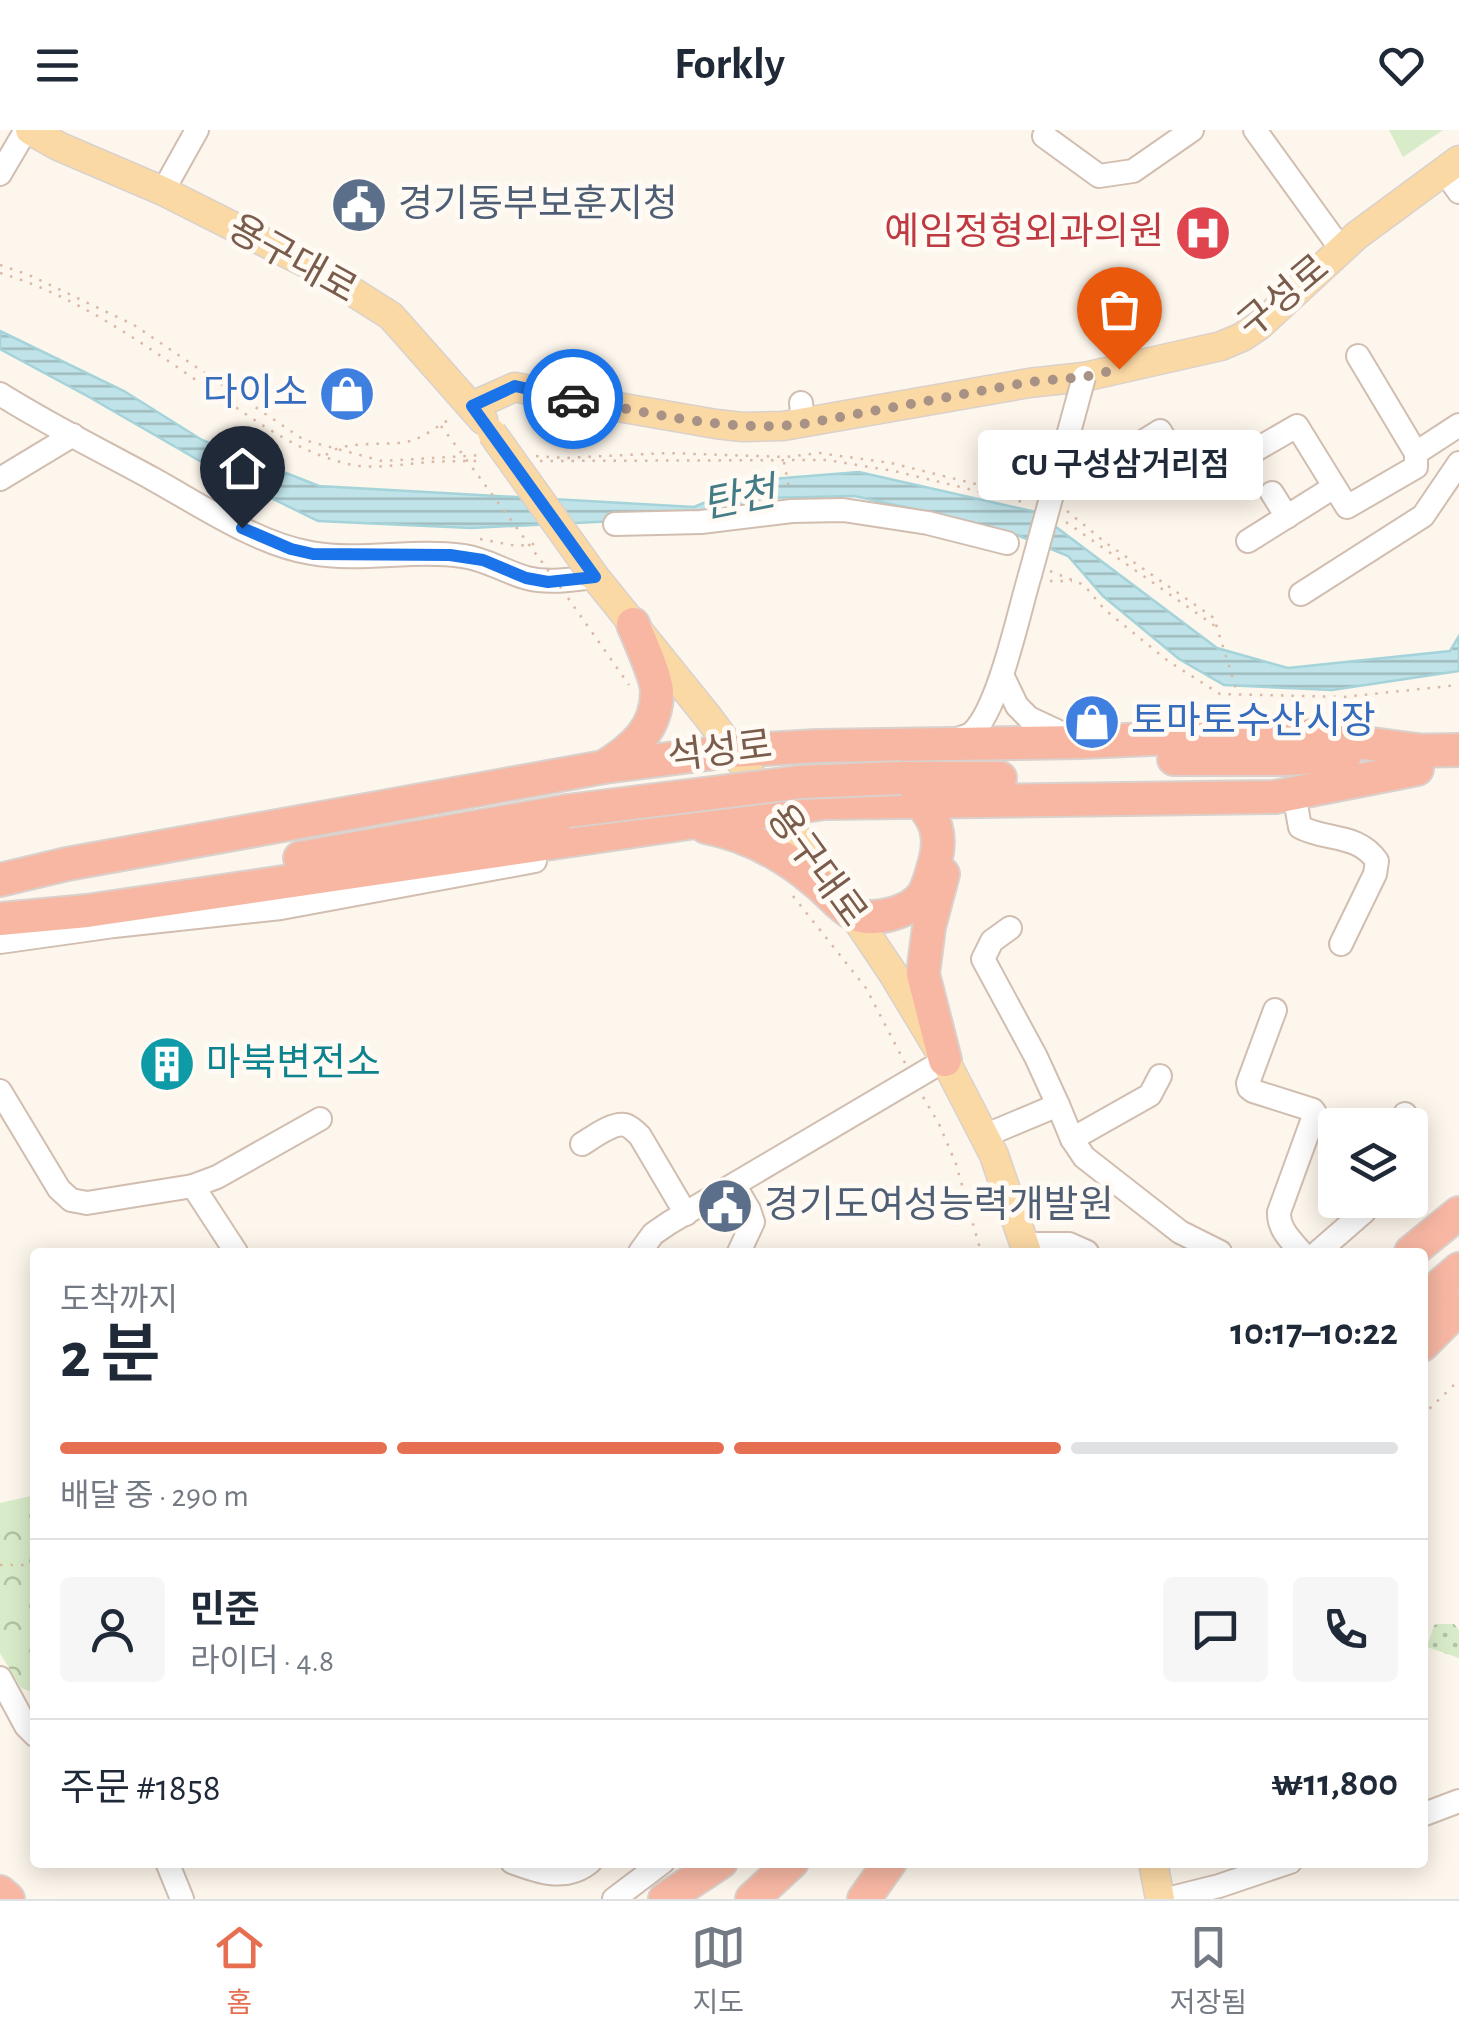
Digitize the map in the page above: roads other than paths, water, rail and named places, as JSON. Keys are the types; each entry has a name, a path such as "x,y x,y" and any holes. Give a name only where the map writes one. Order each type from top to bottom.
{"highway":[{"path":"604,767 628,752 649,727 658,690 633,624"},
{"path":"877,802 899,771 942,744 1288,732 1417,759"},
{"path":"0,883 67,864 604,767 731,751 817,746 899,771 934,817 939,836 922,896 899,912 880,918 853,914 814,880 760,843 702,826 666,826"},
{"name":"석성로","path":"0,883 567,801 899,771 1270,776 1417,759 1459,750"},
{"path":"877,802 859,790 851,772 856,755 984,800 1276,798 1417,759"},
{"name":"석성로","path":"1417,759 1459,772"},
{"path":"600,836 621,815 627,791 626,778 604,767"},
{"path":"945,1060 923,974 929,927 951,842 967,810 984,800"},
{"name":"석성로","path":"0,919 567,801"},
{"path":"0,919 87,911 824,803 877,802"},
{"path":"1416,1248 1459,1213"},
{"path":"1428,1296 1459,1269"},
{"path":"1428,1338 1459,1308"},
{"path":"665,1899 712,1868"},
{"path":"690,1899 725,1868"},
{"path":"752,1899 786,1868"},
{"path":"864,1899 886,1868"},
{"path":"0,1892 8,1899"}],"main road":[{"name":"용구대로","path":"28,130 62,138 312,266 391,316 472,406 495,444 595,577 708,717 892,972 945,1060 994,1155 1026,1248"},
{"name":"구성로","path":"472,406 515,386 742,427 802,413 1084,377 1221,346 1260,326 1342,249 1454,174"},
{"path":"1155,1868 1164,1899"}],"street":[{"path":"0,174 28,130"},
{"path":"163,191 196,130"},
{"path":"1044,136 1099,176 1133,171 1192,130"},
{"path":"1255,130 1342,249"},
{"path":"1128,451 1160,431 1193,486 1297,426 1347,507 1416,467 1416,453 1358,356"},
{"path":"942,744 971,734 985,714 1002,675 1033,574 1084,377"},
{"path":"0,394 242,528 291,549 313,554 466,556 548,582 595,577"},
{"path":"1416,453 1459,425"},
{"path":"0,478 73,435"},
{"path":"1301,594 1424,516 1459,463"},
{"path":"1398,478 1424,516"},
{"path":"1248,541 1334,487"},
{"path":"1272,493 1287,517"},
{"path":"616,524 701,522 844,510 928,523 1007,544"},
{"path":"1002,675 1016,706 1030,718 1081,742"},
{"path":"1294,794 1300,827 1361,844 1377,861 1375,874 1341,944"},
{"path":"0,942 281,908 553,857 600,836"},
{"path":"0,872 67,864"},
{"path":"1010,928 992,941 982,959 1036,1057 1072,1139 1084,1157 1180,1232 1212,1248"},
{"path":"1275,1010 1249,1088 1315,1112 1279,1212 1278,1221 1297,1248"},
{"path":"643,1248 653,1234 945,1060"},
{"path":"1072,1139 1150,1094 1160,1076"},
{"path":"0,1091 60,1189 71,1200 87,1203 193,1186 217,1177 320,1119"},
{"path":"984,1136 1058,1105"},
{"path":"582,1144 617,1125 633,1129 686,1214"},
{"path":"193,1186 233,1248"},
{"path":"735,1186 753,1222 741,1248"},
{"path":"1323,1248 1357,1218"},
{"path":"1026,1248 1068,1244 1078,1248"},
{"path":"0,1678 30,1730"},
{"path":"1428,1812 1459,1801"},
{"path":"169,1868 182,1899"},
{"path":"530,1868 553,1876 583,1868"},
{"path":"614,1899 656,1868"},
{"path":"1164,1899 1272,1868"}],"water":[{"name":"탄천","path":"0,331 124,391 202,440 319,486 694,507 759,480 859,472 1036,512 1217,648 1288,668 1450,651 1459,636 1459,671 1332,690 1224,685 1179,659 1103,596 1068,556 1017,535 964,520 854,496 765,498 699,517 471,528 318,521 224,475 0,349"}],"place":[{"name":"경기동부보훈지청","path":"359,205"},
{"name":"예임정형외과의원","path":"1203,233"},
{"name":"CU 구성삼거리점","path":"1119,369"},
{"name":"다이소","path":"347,394"},
{"name":"토마토수산시장","path":"1092,722"},
{"name":"마북변전소","path":"167,1064"},
{"name":"경기도여성능력개발원","path":"725,1206"}]}
